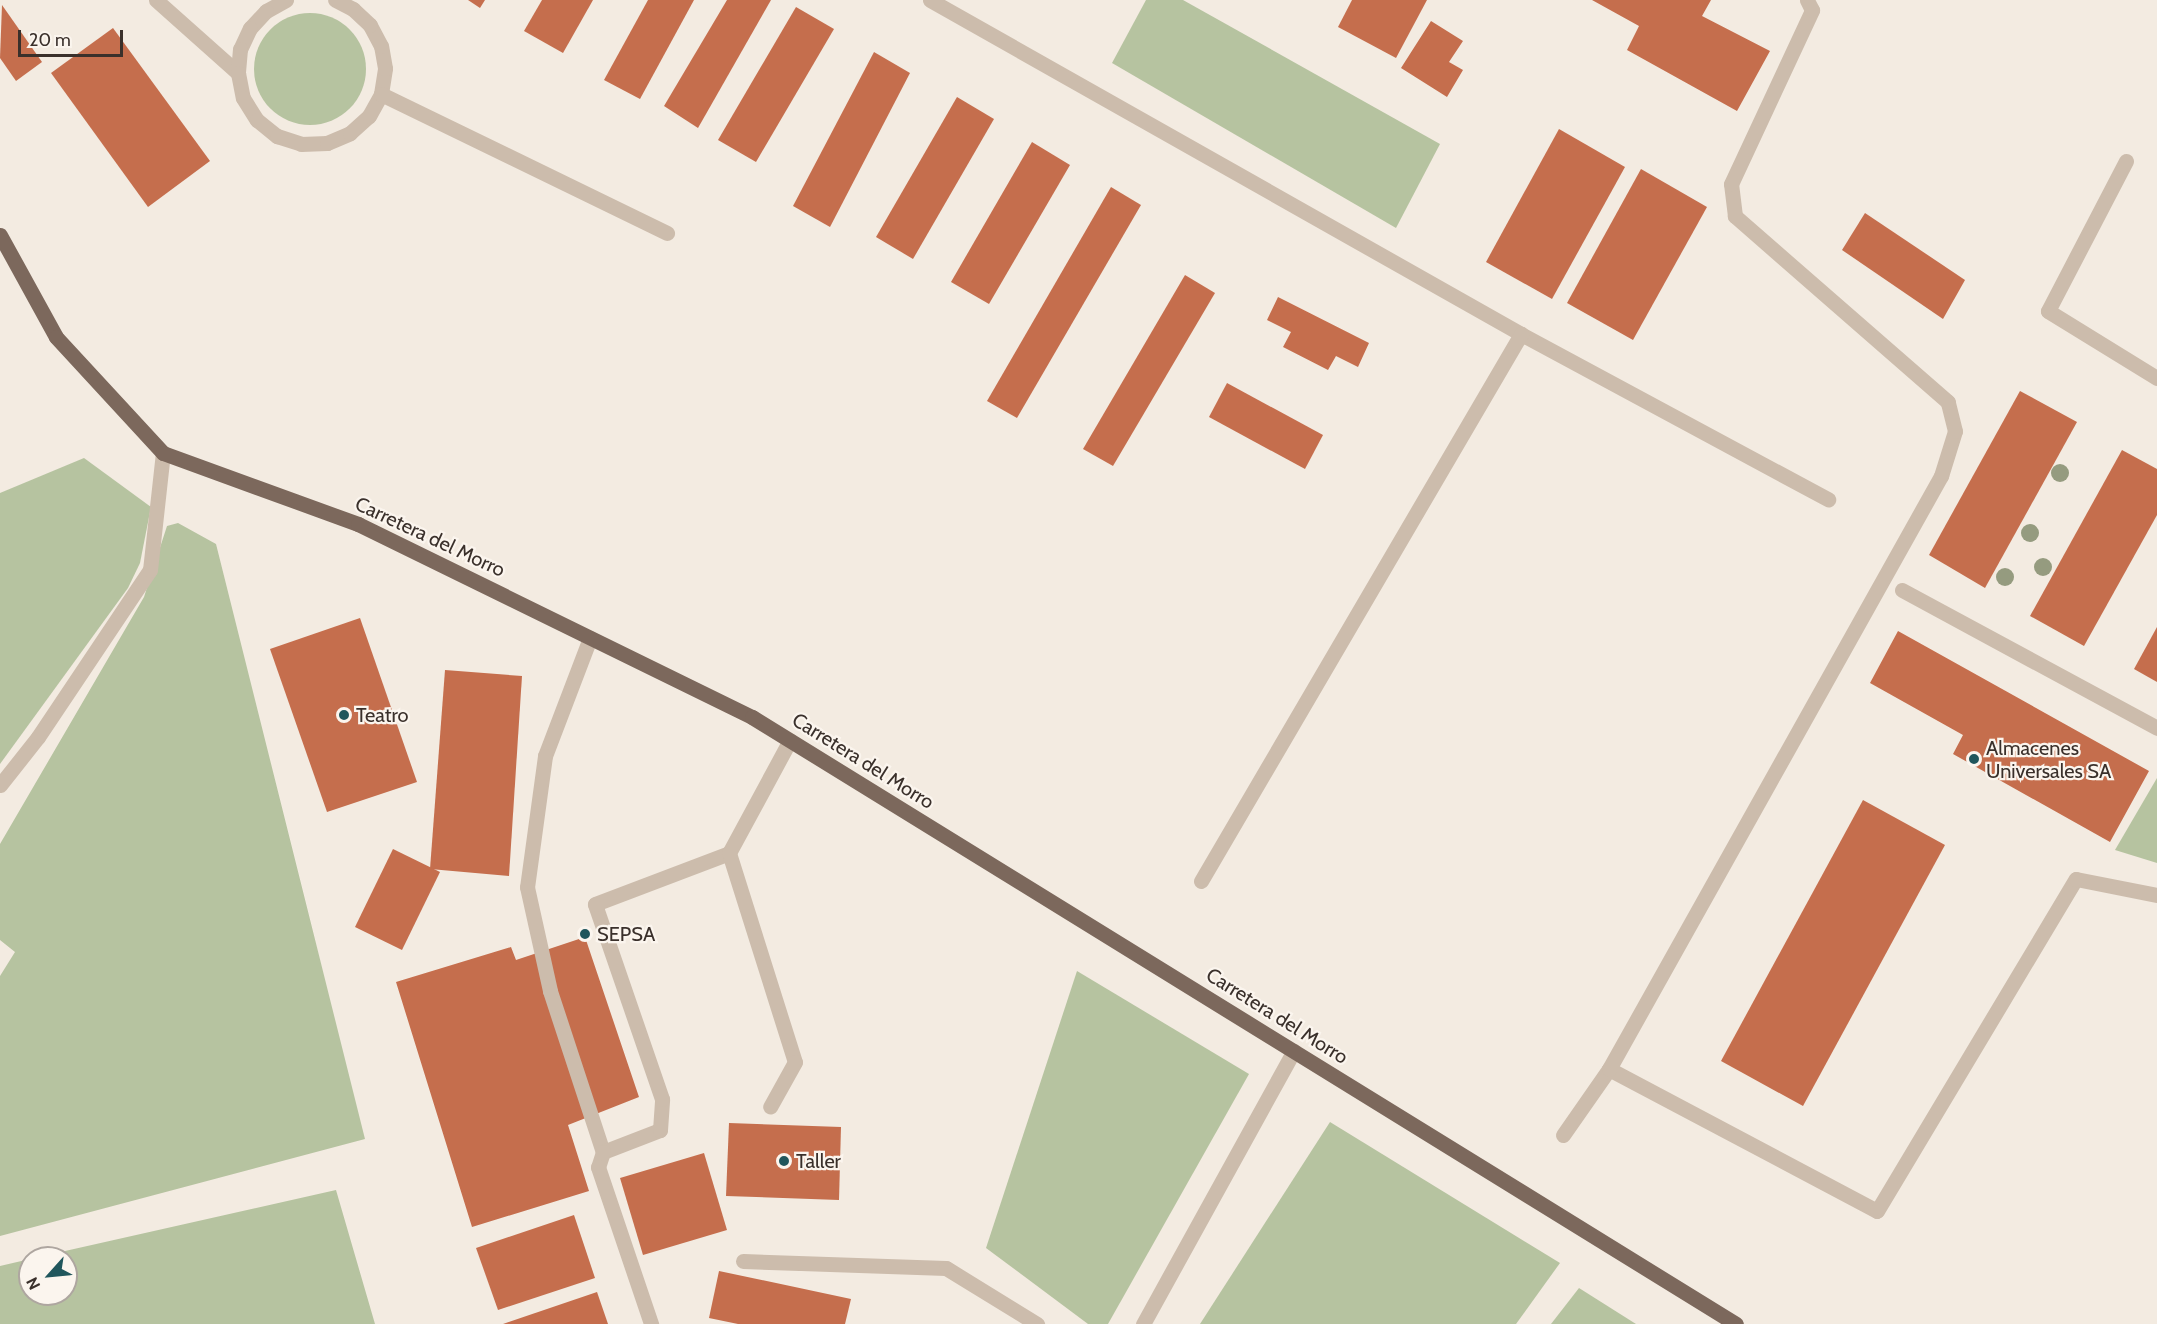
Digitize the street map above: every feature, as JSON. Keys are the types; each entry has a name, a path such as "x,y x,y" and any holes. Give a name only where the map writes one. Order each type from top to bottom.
{"main road":[{"name":"Carretera del Morro","path":"0,235 56,337 163,453 358,524 752,717 1736,1324"}],"lane":[{"path":"156,0 237,73"},
{"path":"276,0 286,0"},
{"path":"286,0 266,12 250,28 240,50 237,73 243,98 257,120 277,136 301,144 327,143 350,134 369,116 381,94 386,68 381,46 370,25 353,9 335,0"},
{"path":"930,0 1521,334 1828,499"},
{"path":"1563,1135 1609,1070 1941,476 1955,431 1948,402 1735,216 1731,184 1812,10 1807,0"},
{"path":"381,94 667,233"},
{"path":"2126,161 2048,311 2157,378"},
{"path":"1201,881 1521,334"},
{"path":"0,785 38,737 150,570 163,453"},
{"path":"1902,590 2157,728"},
{"path":"590,638 545,756 527,887 550,991 603,1152 598,1167 651,1324"},
{"path":"603,1152 660,1130 662,1099 595,903 729,853 790,740"},
{"path":"729,853 795,1062 770,1107"},
{"path":"1609,1070 1877,1211 2076,879 2157,895"},
{"path":"1143,1324 1294,1051"},
{"path":"743,1261 946,1268 1037,1324"}],"green space":[{"path":"1146,0 1183,0 1440,144 1396,228 1112,63"},
{"path":"310,13 331,17 350,29 362,48 366,69 362,90 350,109 331,121 310,125 289,121 270,109 258,90 254,69 258,48 270,29 289,17"},
{"path":"84,458 151,507 140,563 128,588 0,764 0,493"},
{"path":"178,523 216,544 365,1139 0,1236 0,976 15,952 0,940 0,844 144,597 167,526"},
{"path":"2157,778 2157,863 2115,850"},
{"path":"1077,971 1249,1074 1108,1324 1088,1324 986,1248"},
{"path":"1330,1122 1560,1263 1516,1324 1200,1324"},
{"path":"336,1190 375,1324 0,1324 0,1266 18,1262 18,1306 78,1306 78,1248"},
{"path":"1579,1288 1636,1324 1551,1324"}],"building":[{"path":"468,0 485,0 480,8"},
{"path":"542,0 593,0 563,53 524,31"},
{"path":"648,0 694,0 640,99 604,80"},
{"path":"727,0 771,0 698,128 664,106"},
{"path":"1352,0 1427,0 1396,58 1338,27"},
{"path":"1592,0 1711,0 1702,16 1770,51 1737,111 1627,50 1639,26"},
{"path":"2,5 42,62 16,81 0,58"},
{"path":"796,7 834,29 756,162 718,140"},
{"path":"1431,21 1463,41 1449,62 1463,70 1447,97 1401,68"},
{"path":"113,28 210,161 148,207 51,73"},
{"path":"874,52 910,73 830,227 793,206"},
{"path":"957,97 994,119 913,259 876,237"},
{"path":"1559,129 1625,167 1552,299 1486,262"},
{"path":"1032,142 1070,165 989,304 951,282"},
{"path":"1641,169 1707,207 1633,340 1567,303"},
{"path":"1111,187 1141,205 1017,418 987,401"},
{"path":"1865,213 1965,280 1943,319 1842,250"},
{"path":"1185,275 1215,293 1113,466 1083,449"},
{"path":"1278,297 1369,343 1358,367 1336,356 1328,370 1283,347 1291,332 1267,320"},
{"path":"1227,383 1323,435 1305,469 1209,417"},
{"path":"2020,391 2077,422 1985,588 1929,555"},
{"path":"2122,450 2157,469 2157,515 2084,646 2030,616"},
{"name":"Teatro","path":"360,618 417,782 327,812 270,649"},
{"path":"2157,627 2157,682 2134,669"},
{"path":"1898,631 2149,771 2110,842 1953,754 1963,735 1870,683"},
{"path":"445,670 522,676 509,876 430,869"},
{"path":"1863,800 1945,845 1803,1106 1721,1061"},
{"path":"393,849 440,872 402,950 355,927"},
{"path":"585,937 639,1097 568,1125 589,1191 472,1227 396,982 511,947 516,960"},
{"name":"Taller","path":"729,1123 841,1127 839,1200 726,1196"},
{"path":"704,1153 727,1230 643,1255 620,1178"},
{"path":"574,1215 595,1278 498,1310 476,1248"},
{"path":"719,1271 851,1299 845,1324 738,1324 709,1318"},
{"path":"597,1292 608,1324 503,1324"}],"place":[{"name":"Teatro","path":"344,715"},
{"name":"Almacenes Universales SA","path":"1974,759"},
{"name":"SEPSA","path":"585,934"},
{"name":"Taller","path":"784,1161"}]}
